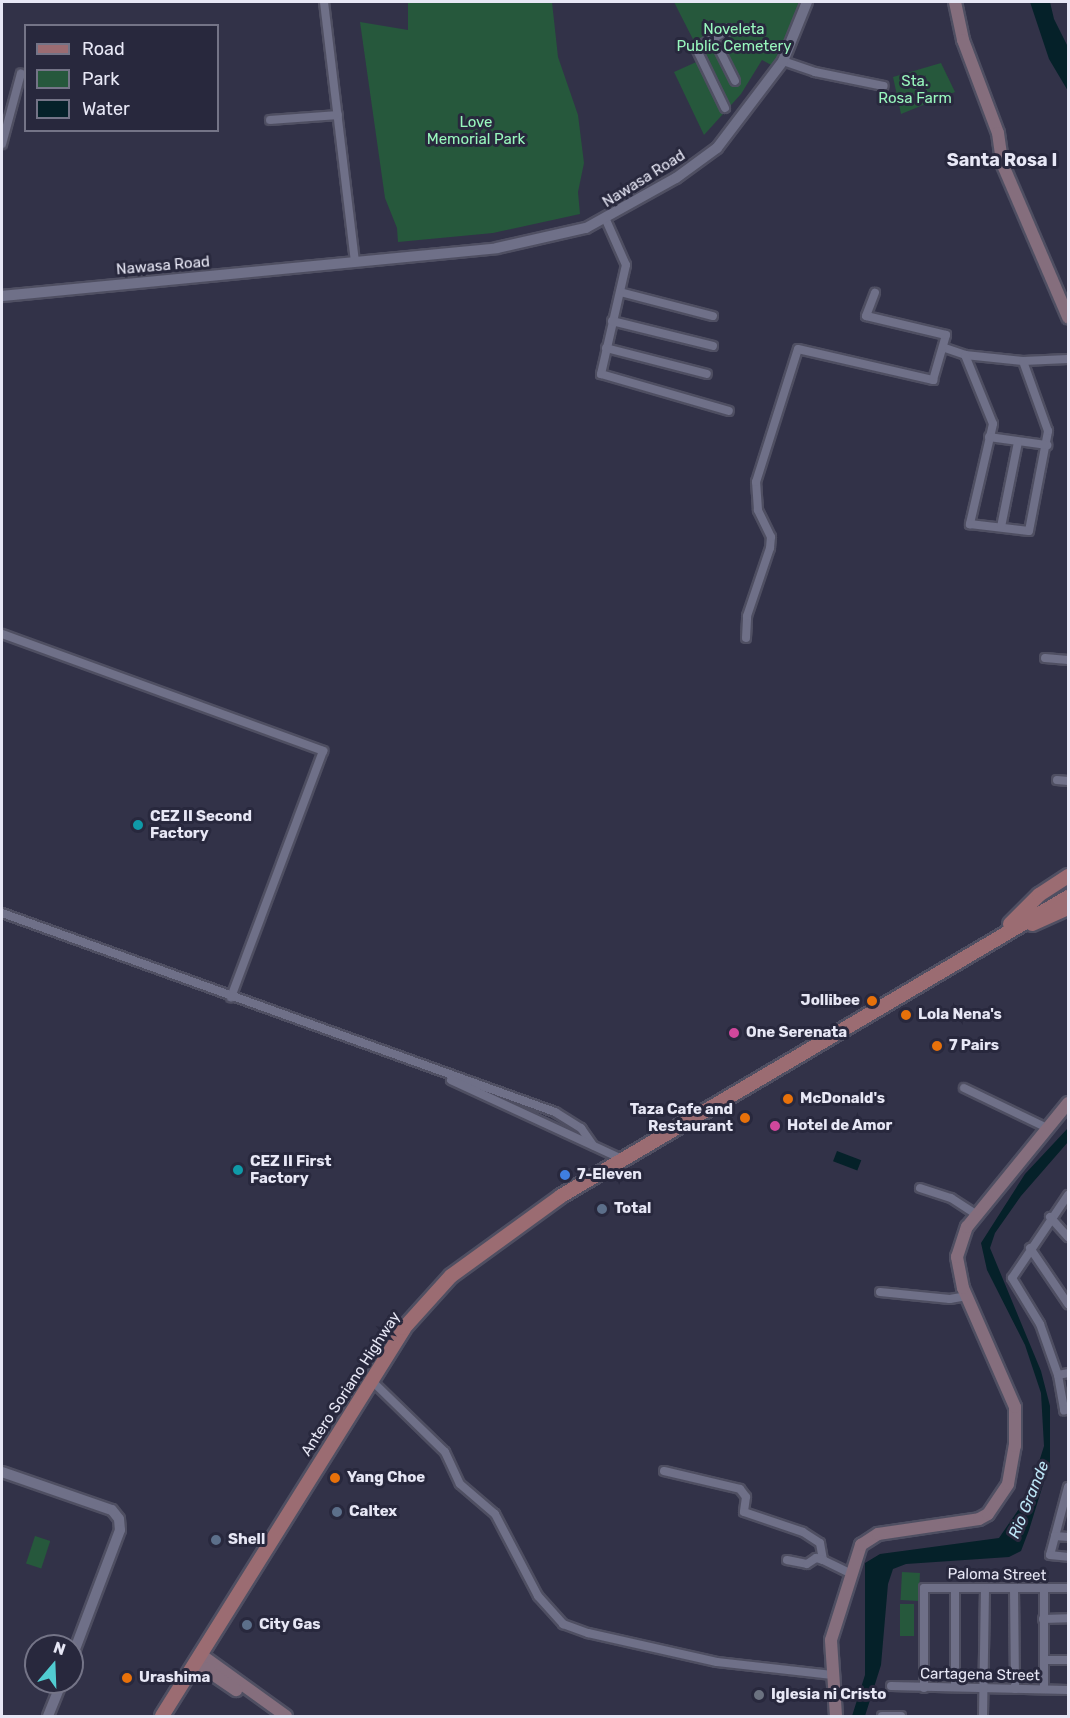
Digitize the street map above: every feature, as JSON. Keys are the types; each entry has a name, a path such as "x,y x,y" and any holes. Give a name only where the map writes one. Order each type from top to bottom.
{"main road":[{"path":"955,2 963,39 998,133 1002,163 1068,316"},
{"path":"1012,927 1039,895 1068,876"},
{"name":"Antero Soriano Highway","path":"162,1716 404,1328 451,1276 522,1222 622,1159 958,963 1068,887"},
{"name":"Antero Soriano Highway","path":"1012,927 1068,897"},
{"path":"1012,927 1048,920 1068,908"},
{"path":"836,1716 832,1675 833,1631 861,1545 871,1536 979,1519 988,1514 1008,1484 1015,1446 1015,1407 967,1296 957,1257 963,1235 976,1215 1045,1127 1068,1103"},
{"path":"198,1658 273,1716"},
{"path":"198,1658 286,1716"}],"street":[{"path":"324,2 355,262"},
{"name":"Nawasa Road","path":"2,296 412,257 564,236 606,220 676,178 717,148 783,61 807,2"},
{"path":"725,108 696,51 700,44 730,29"},
{"path":"713,37 735,81"},
{"path":"783,61 815,72 884,86"},
{"path":"2,144 21,73"},
{"path":"270,120 338,114"},
{"path":"606,220 626,260 601,371 604,377 729,411"},
{"path":"620,292 713,316"},
{"path":"746,638 747,616 770,548 771,537 758,510 756,482 798,349 933,380 945,348 945,334 866,316 875,293"},
{"path":"612,321 713,346"},
{"path":"606,348 707,374"},
{"path":"945,348 964,355 1023,361 1068,359"},
{"path":"964,355 993,424 970,524 1029,531 1048,431 1023,361"},
{"path":"989,438 1047,445"},
{"path":"1001,527 1018,442"},
{"path":"2,634 323,751 231,997"},
{"path":"1045,658 1068,660"},
{"path":"1058,780 1068,781"},
{"path":"2,913 437,1072 555,1112 582,1128 593,1146"},
{"path":"437,1072 508,1109 622,1159"},
{"path":"964,1088 1045,1127"},
{"path":"920,1188 951,1198 976,1215"},
{"path":"1068,1195 1050,1217 1012,1278 1040,1324 1058,1375 1064,1410 1068,1409"},
{"path":"1050,1217 1068,1236"},
{"path":"1030,1248 1068,1304"},
{"path":"880,1292 950,1299 967,1296"},
{"path":"1058,1375 1068,1373"},
{"path":"371,1380 445,1452 460,1484 495,1515 538,1596 563,1624 588,1633 717,1662 832,1675"},
{"path":"664,1471 740,1489 746,1497 744,1512 803,1532 820,1544 823,1560"},
{"path":"2,1472 112,1510 119,1519 120,1530 81,1634"},
{"path":"1068,1487 1066,1507 1050,1555 1068,1557"},
{"path":"1055,1536 1068,1536"},
{"path":"787,1560 807,1564 816,1558 850,1573"},
{"name":"Paloma Street","path":"924,1688 924,1588 1044,1590 1068,1588"},
{"path":"955,1588 955,1687"},
{"path":"983,1716 985,1589"},
{"path":"1014,1589 1015,1689"},
{"path":"1044,1590 1044,1689"},
{"path":"1044,1619 1068,1618"},
{"path":"1044,1660 1068,1660"},
{"name":"Cartagena Street","path":"891,1686 1068,1690"},
{"path":"48,1716 57,1694"},
{"path":"882,1716 901,1716"}],"green space":[{"name":"Love Memorial Park","path":"408,2 552,2 558,57 578,115 584,163 578,192 580,214 493,233 398,242 397,228 385,198 360,22 408,30"},
{"name":"Noveleta Public Cemetery","path":"674,2 804,2 775,67 762,60 741,94 704,135 674,72 703,59"},
{"name":"Sta. Rosa Farm","path":"941,63 955,92 901,114 893,77"},
{"path":"35,1536 50,1541 41,1569 26,1564"},
{"path":"902,1572 920,1573 919,1601 901,1600"},
{"path":"900,1604 914,1604 914,1636 900,1636"}],"water":[{"path":"1030,2 1050,2 1054,19 1068,47 1068,91 1049,59"},
{"name":"Rio Grande","path":"1068,1128 1068,1142 1021,1196 995,1233 990,1248 1041,1371 1050,1406 1050,1462 1029,1530 1021,1551 1009,1557 906,1564 893,1569 888,1584 881,1665 865,1716 852,1716 865,1675 865,1563 880,1554 999,1538 1029,1494 1044,1446 1041,1393 1025,1345 987,1270 981,1243 1025,1174"},
{"path":"837,1151 861,1160 857,1171 833,1161"}],"place":[{"name":"CEZ II Second Factory","path":"138,825"},
{"name":"Jollibee","path":"872,1001"},
{"name":"Lola Nena's","path":"906,1015"},
{"name":"One Serenata","path":"734,1033"},
{"name":"7 Pairs","path":"937,1046"},
{"name":"McDonald's","path":"788,1099"},
{"name":"Taza Cafe and Restaurant","path":"745,1118"},
{"name":"Hotel de Amor","path":"775,1126"},
{"name":"CEZ II First Factory","path":"238,1170"},
{"name":"7-Eleven","path":"565,1175"},
{"name":"Total","path":"602,1209"},
{"name":"Yang Choe","path":"335,1478"},
{"name":"Caltex","path":"337,1512"},
{"name":"Shell","path":"216,1540"},
{"name":"City Gas","path":"247,1625"},
{"name":"Urashima","path":"127,1678"},
{"name":"Iglesia ni Cristo","path":"759,1695"}],"district":[{"name":"Santa Rosa I","path":"1002,160"}]}
